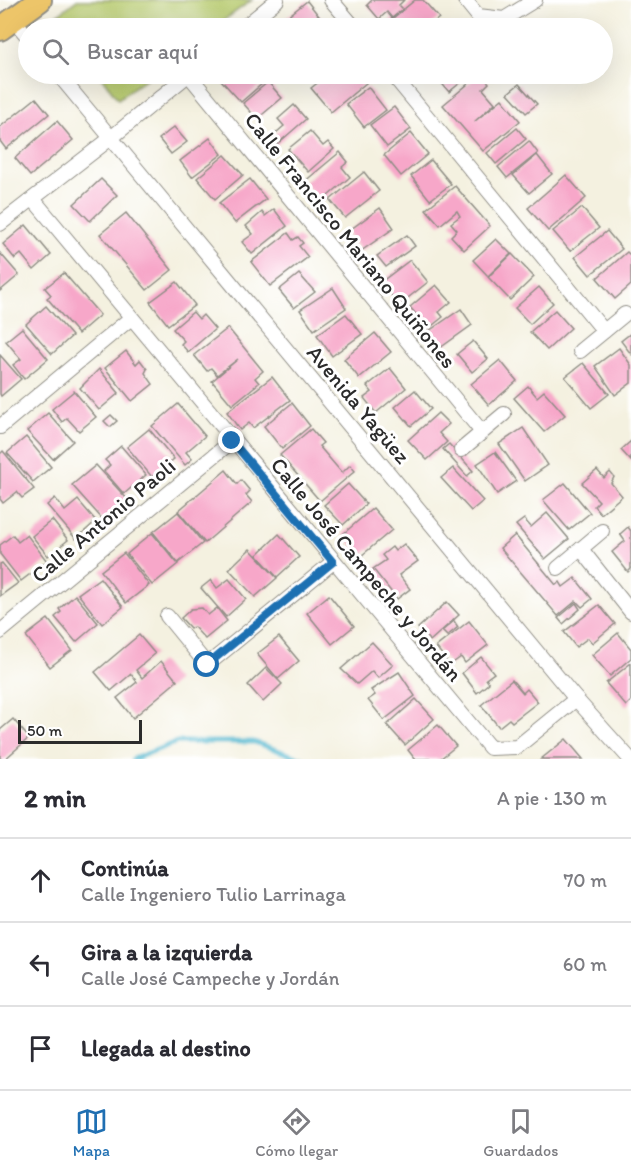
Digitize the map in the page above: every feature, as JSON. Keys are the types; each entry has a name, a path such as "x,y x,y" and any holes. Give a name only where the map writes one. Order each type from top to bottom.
{"main road":[{"path":"7,24 40,0"}],"street":[{"path":"255,18 277,0"},
{"path":"331,0 346,18"},
{"path":"465,0 478,16 495,18"},
{"path":"506,18 535,0"},
{"name":"Avenida Yagüez","path":"66,84 576,699 630,759"},
{"path":"0,224 111,138 176,84"},
{"name":"Calle Francisco Mariano Quiñones","path":"196,84 482,432"},
{"path":"400,84 604,331"},
{"name":"Calle José Campeche y Jordán","path":"33,199 232,441 490,748 517,747 576,699"},
{"path":"580,351 626,314"},
{"path":"0,427 131,318"},
{"path":"461,450 504,414"},
{"name":"Calle Antonio Paoli","path":"0,632 232,441"},
{"path":"558,568 602,531"},
{"path":"581,549 631,612"},
{"path":"166,616 207,665 333,562"}],"green space":[{"path":"77,0 252,0 227,18 58,18 56,16"},
{"path":"107,84 138,84 118,99"}],"building":[{"path":"372,0 404,0 399,5 403,9 392,18 387,12 378,18 367,5"},
{"path":"415,0 423,0 439,18 393,18"},
{"path":"307,1 320,18 286,18"},
{"path":"224,84 262,84 241,102"},
{"path":"266,84 270,84 282,98 257,119 243,103"},
{"path":"316,84 365,84 331,112 311,88"},
{"path":"442,84 459,84 449,92"},
{"path":"468,84 488,84 483,89 495,103 474,122 502,99 520,121 483,151 443,105"},
{"path":"519,84 537,104 526,113 508,93"},
{"path":"368,87 386,110 364,127 346,104"},
{"path":"36,98 49,114 6,149 0,141 0,127"},
{"path":"294,105 306,119 275,146 269,139 284,126 278,119"},
{"path":"394,107 411,129 387,147 370,125"},
{"path":"57,121 73,140 30,176 15,158"},
{"path":"174,127 187,142 171,154 159,139"},
{"path":"517,128 526,139 496,164 487,153"},
{"path":"310,131 323,146 328,142 334,149 308,172 288,149"},
{"path":"411,133 428,154 401,176 384,155"},
{"path":"210,138 222,154 192,177 180,161"},
{"path":"529,141 538,153 507,178 498,167"},
{"path":"340,152 348,162 342,167 350,177 321,202 304,182"},
{"path":"225,155 243,175 215,199 197,178"},
{"path":"537,155 552,174 529,193 513,175"},
{"path":"431,160 451,184 430,200 411,176"},
{"path":"364,172 379,191 345,218 330,200"},
{"path":"566,175 586,198 548,231 528,208"},
{"path":"101,179 117,195 90,221 74,204"},
{"path":"250,179 266,199 235,223 219,203"},
{"path":"455,186 490,226 464,250 451,236 457,230 451,223 460,216 457,211 440,225 426,209"},
{"path":"380,208 394,228 361,251 347,232"},
{"path":"582,208 599,228 570,251 553,231"},
{"path":"274,209 287,226 252,254 242,242 253,234 246,226 262,212 265,216"},
{"path":"126,213 172,270 147,290 100,234"},
{"path":"26,225 51,255 34,270 21,254 15,259 3,244"},
{"path":"607,231 622,249 590,275 575,257"},
{"path":"288,233 293,240 298,237 303,243 299,246 308,257 270,286 251,262"},
{"path":"407,235 415,246 386,267 377,256"},
{"path":"496,239 511,254 488,276 473,260"},
{"path":"627,252 631,256 631,285 615,299 597,278"},
{"path":"0,253 19,275 0,291"},
{"path":"512,254 534,277 510,300 488,277"},
{"path":"410,260 428,282 399,305 381,282"},
{"path":"64,273 100,315 78,334 47,298 51,295 45,288"},
{"path":"299,274 315,292 294,308 279,290"},
{"path":"177,282 195,305 168,325 150,302"},
{"path":"436,285 451,302 439,312 443,317 428,329 410,307"},
{"path":"539,287 553,303 530,324 515,308"},
{"path":"333,288 346,308 314,330 300,310"},
{"path":"46,306 72,336 52,354 26,324"},
{"path":"461,309 472,325 440,348 429,331"},
{"path":"555,310 571,328 547,350 530,332"},
{"path":"193,312 199,319 203,315 215,329 188,352 181,344 184,341 173,329"},
{"path":"346,314 362,334 332,356 317,335"},
{"path":"22,328 48,359 24,379 13,365 21,359 6,341"},
{"path":"228,328 263,371 255,378 259,383 232,405 212,381 238,359 217,375 211,368 207,371 194,355"},
{"path":"375,333 391,352 359,378 344,359"},
{"path":"631,333 631,354 621,341"},
{"path":"473,341 488,359 472,372 457,354"},
{"path":"619,348 631,365 631,383 615,395 595,366"},
{"path":"126,351 136,364 140,360 147,369 145,373 153,384 132,401 105,368"},
{"path":"0,355 21,379 1,396 0,394"},
{"path":"500,360 517,381 489,405 471,384"},
{"path":"583,363 609,394 591,408 565,377"},
{"path":"390,368 406,388 376,413 364,398 372,392 367,386"},
{"path":"99,369 119,393 99,410 80,388"},
{"path":"272,377 290,400 253,428 249,423 240,430 227,412"},
{"path":"528,386 537,397 544,391 565,415 544,432 514,398"},
{"path":"415,390 431,409 411,426 395,407"},
{"path":"74,391 96,417 79,431 67,418 62,422 52,409"},
{"path":"292,403 310,426 282,449 264,426"},
{"path":"178,404 205,436 186,452 192,459 185,465 152,426"},
{"path":"48,413 73,441 53,459 27,431"},
{"path":"438,413 449,424 439,433 447,442 427,460 408,440"},
{"path":"111,415 117,421 110,427 104,421"},
{"path":"523,428 548,465 525,481 499,444"},
{"path":"149,429 174,459 152,477 127,447"},
{"path":"311,429 323,443 319,446 342,473 350,465 355,471 320,501 280,455"},
{"path":"26,437 51,467 33,482 7,453"},
{"path":"631,441 631,461 621,450"},
{"path":"449,444 473,471 467,476 443,449"},
{"path":"121,446 146,475 124,494 104,471 110,465 105,460"},
{"path":"3,451 34,489 22,498 17,492 3,503 0,499 0,454"},
{"path":"495,452 516,481 497,494 477,464"},
{"path":"96,465 129,501 105,522 72,485"},
{"path":"453,468 483,501 471,511 441,478"},
{"path":"226,470 237,484 241,480 250,491 246,495 252,502 205,543 178,511"},
{"path":"597,470 604,478 610,472 614,477 611,483 622,496 601,514 594,506 599,501 582,483"},
{"path":"565,483 590,513 569,530 543,500"},
{"path":"348,484 366,504 343,525 324,505"},
{"path":"55,498 65,511 78,500 96,521 76,539 47,505"},
{"path":"373,508 392,530 361,556 343,534"},
{"path":"178,512 203,543 178,563 153,532"},
{"path":"547,513 569,539 545,559 516,525 524,519 531,527"},
{"path":"52,520 68,540 48,556 32,536"},
{"path":"628,527 631,531 631,569 628,572 612,552 625,541 620,534"},
{"path":"152,533 178,564 152,585 127,554"},
{"path":"279,534 299,557 277,577 257,555"},
{"path":"13,535 18,542 27,535 47,561 21,581 0,554 0,545"},
{"path":"515,535 556,585 560,582 563,587 575,578 592,599 582,607 576,601 558,616 500,548"},
{"path":"404,544 418,561 399,575 410,589 397,599 373,569 386,560 382,555 392,547 395,551"},
{"path":"250,549 277,578 255,597 229,569"},
{"path":"124,553 149,585 126,603 101,571"},
{"path":"2,563 18,583 0,596 0,564"},
{"path":"100,578 123,607 102,624 78,594"},
{"path":"229,579 246,599 226,617 201,588 211,580 217,588"},
{"path":"75,595 98,623 76,642 55,617 61,612 59,609"},
{"path":"329,595 354,626 332,644 307,613"},
{"path":"447,602 459,615 430,641 418,628"},
{"path":"576,603 580,609 563,624 558,618"},
{"path":"599,605 615,624 592,643 588,638 576,647 564,632"},
{"path":"202,608 208,615 217,608 227,621 205,639 181,618 191,609"},
{"path":"48,619 72,650 50,667 26,636"},
{"path":"454,621 458,627 447,636 442,631"},
{"path":"469,621 488,645 465,663 461,657 450,665 436,647"},
{"path":"618,633 631,649 631,658 610,676 592,655"},
{"path":"139,635 155,654 136,670 142,678 161,661 177,681 133,718 117,698 137,682 131,674 111,691 95,672"},
{"path":"279,637 299,661 278,679 257,654"},
{"path":"372,642 393,665 378,678 372,671 357,684 341,669"},
{"path":"481,657 494,673 486,679 489,683 477,693 462,673"},
{"path":"631,663 631,701 626,706 606,683"},
{"path":"266,668 282,684 263,702 248,685"},
{"path":"399,672 415,696 384,720 368,700 375,695 371,690"},
{"path":"512,680 523,693 527,689 538,702 512,722 509,719 499,727 481,705"},
{"path":"416,699 434,719 405,745 387,725"},
{"path":"13,719 29,738 5,759 0,759 0,730"},
{"path":"438,725 456,746 440,759 415,759 408,750"},
{"path":"566,739 583,759 541,759"}],"waterway":[{"path":"133,759 177,742 254,742 303,759"}],"route":[{"path":"207,665 333,562 232,441"}]}
